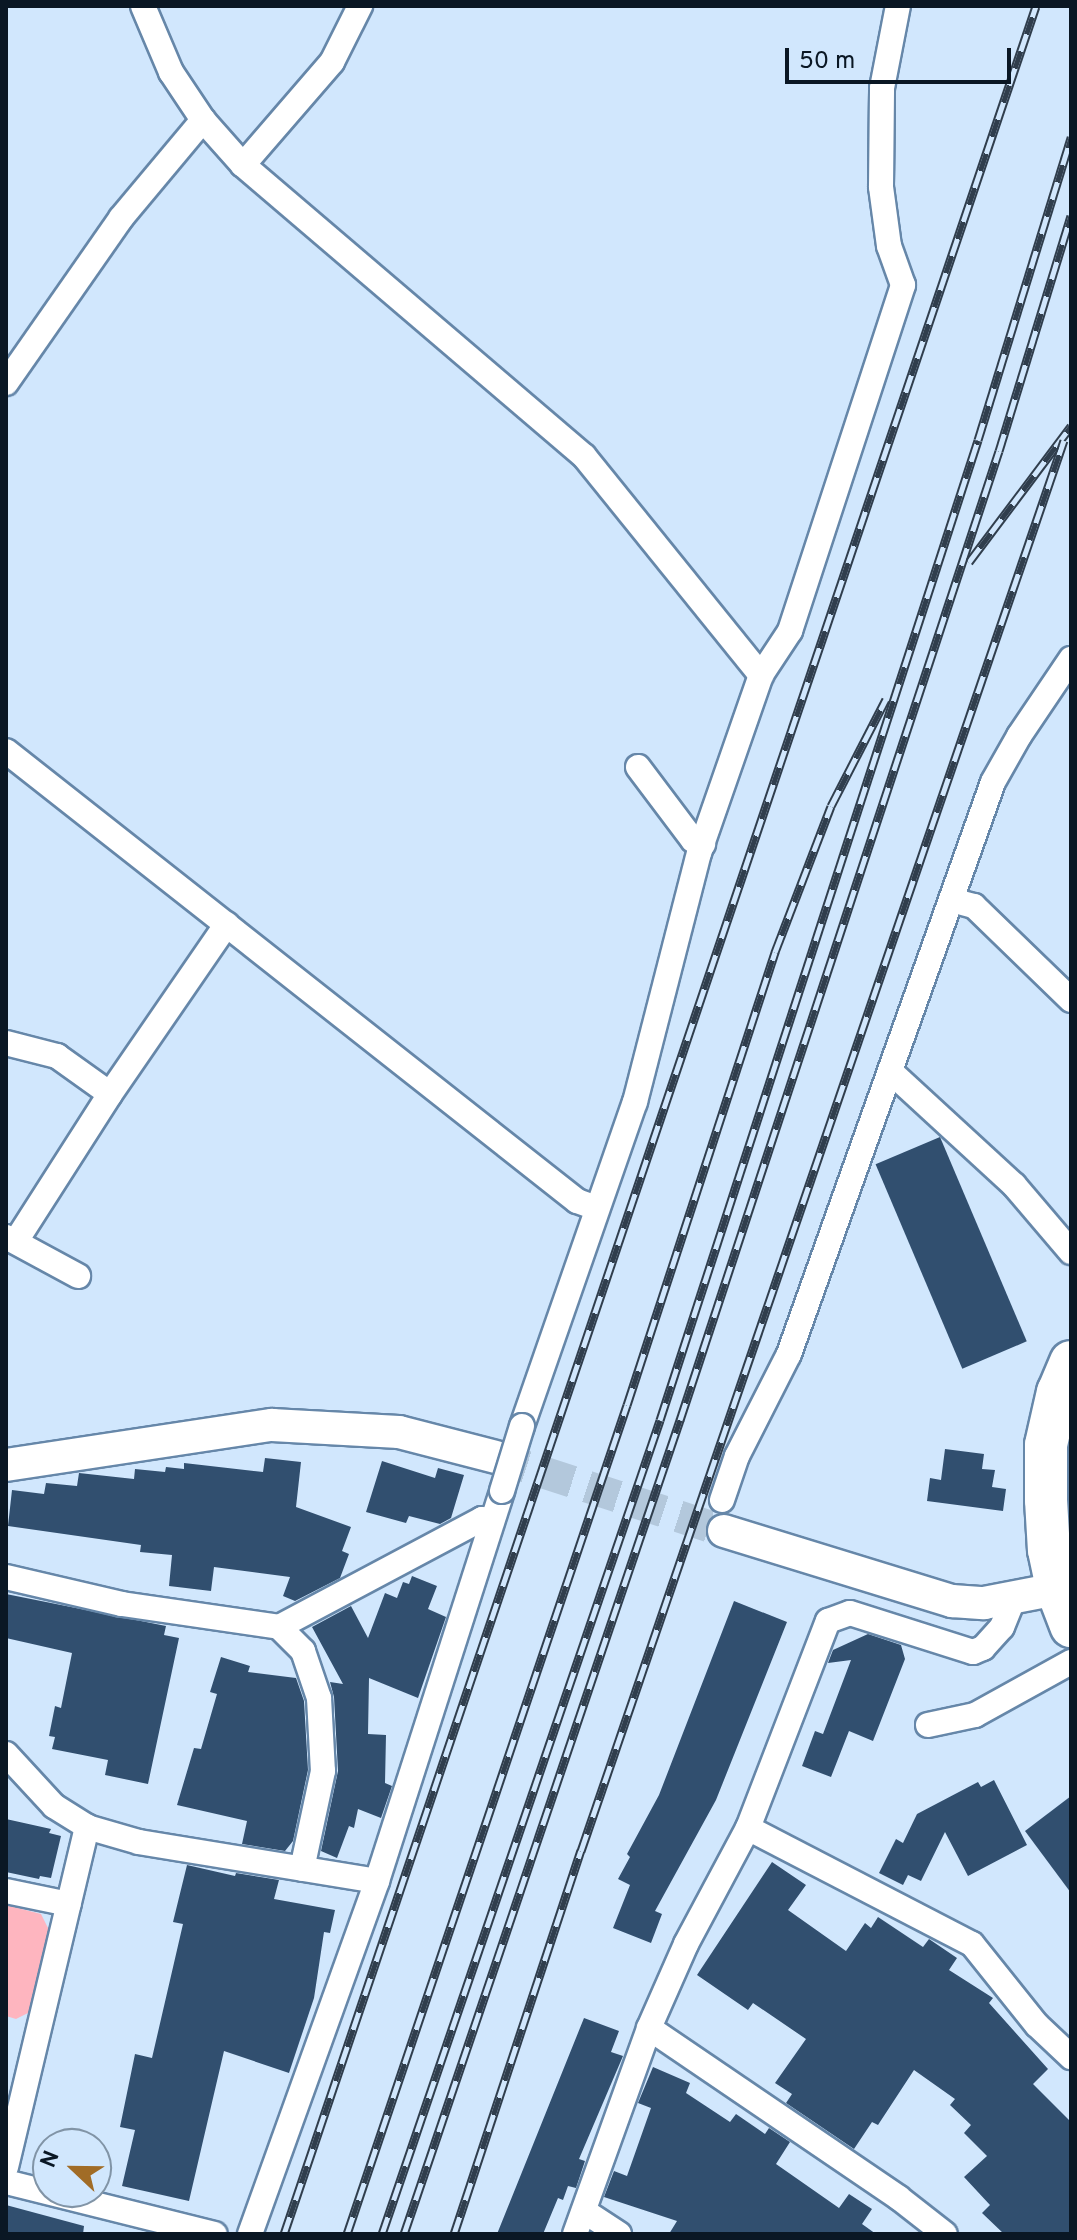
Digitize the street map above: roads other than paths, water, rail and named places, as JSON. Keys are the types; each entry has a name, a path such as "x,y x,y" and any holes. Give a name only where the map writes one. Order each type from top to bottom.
{"highway":[{"path":"1064,1607 1049,1550 1059,1443 1058,1392 1071,1362"}],"street":[{"path":"143,6 171,72 203,120 243,165 584,456 761,675"},
{"path":"243,165 332,62 360,6"},
{"path":"250,2234 377,1881 522,1426 635,1102 703,844 761,675 790,631 903,285 889,246 881,187 882,88 898,6"},
{"path":"6,383 121,218 203,120"},
{"path":"722,1500 737,1456 789,1354 993,782 1019,736 1071,659"},
{"path":"6,751 577,1201 596,1208"},
{"path":"638,767 693,840 703,844"},
{"path":"951,900 974,906 1067,989"},
{"path":"78,1276 11,1239 227,924"},
{"path":"6,1043 57,1056 110,1094"},
{"path":"891,1072 1014,1185 1071,1252"},
{"path":"6,1465 272,1425 399,1432 496,1457"},
{"path":"6,1577 122,1604 279,1627 482,1519 492,1522"},
{"path":"724,1531 952,1601 984,1603 1014,1598 1064,1607"},
{"path":"575,2234 649,2028 686,1944 748,1828 828,1621 850,1613 973,1652 983,1648 1002,1627 1014,1598"},
{"path":"279,1627 303,1651 319,1698 323,1771 302,1869"},
{"path":"928,1725 975,1715 1071,1662"},
{"path":"6,1754 54,1806 87,1827 139,1842 377,1881"},
{"path":"6,2167 87,1827"},
{"path":"748,1828 972,1944 1037,2025 1071,2057"},
{"path":"6,1891 69,1904"},
{"path":"649,2028 945,2234"},
{"path":"6,2182 215,2234"},
{"path":"584,2211 619,2234"}],"tunnel":[{"path":"496,1457 724,1531"}],"railway":[{"path":"284,2234 1036,6"},
{"path":"382,2234 660,1420 978,440 1071,137"},
{"path":"404,2234 680,1420 999,451 1071,216"},
{"path":"969,562 1071,426"},
{"path":"454,2234 581,1851 1064,440"},
{"path":"347,2234 627,1405 775,952 831,806 886,699"}]}
